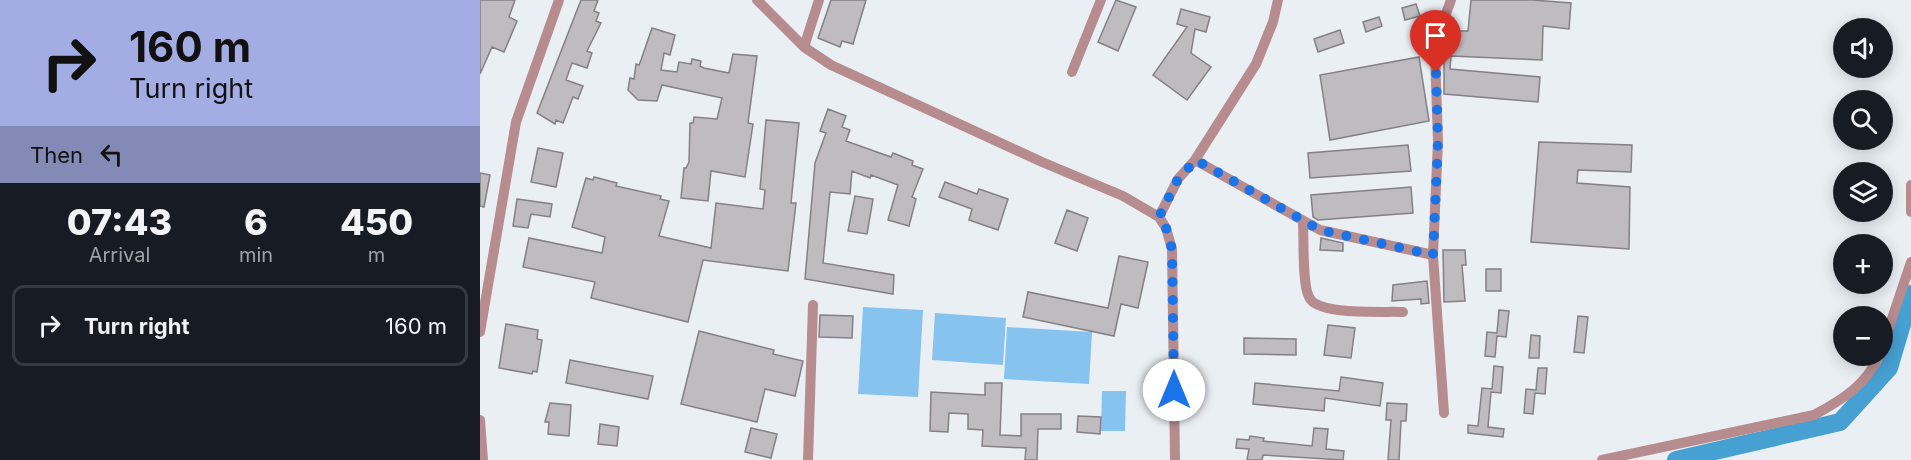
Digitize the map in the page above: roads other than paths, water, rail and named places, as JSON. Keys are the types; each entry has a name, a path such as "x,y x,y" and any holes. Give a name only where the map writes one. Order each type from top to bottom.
{"street":[{"path":"480,332 516,122 559,0"},
{"path":"757,0 804,47 831,65 1042,162 1123,196 1159,217 1166,228 1172,249 1175,460"},
{"path":"804,47 819,0"},
{"path":"1072,72 1101,0"},
{"path":"1159,217 1178,179 1196,160 1256,64 1273,22 1278,0"},
{"path":"1444,413 1433,255 1438,141 1436,54 1437,38 1451,0"},
{"path":"1196,160 1303,222 1327,231 1433,255"},
{"path":"1911,185 1911,212"},
{"path":"1303,222 1306,284 1309,297 1314,303 1326,309 1403,312"},
{"path":"1893,315 1911,262"},
{"path":"808,460 813,305"},
{"path":"1602,460 1814,415 1842,400 1871,374 1875,366"},
{"path":"480,420 483,460"}],"waterway":[{"path":"1676,460 1840,422 1889,368 1911,294"}]}
